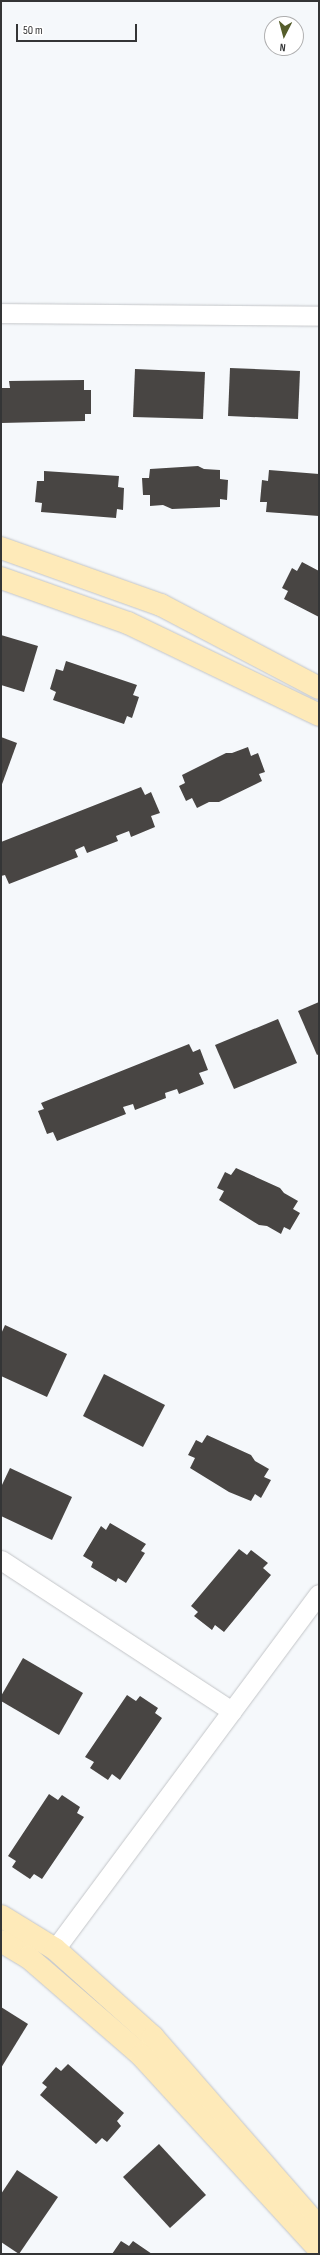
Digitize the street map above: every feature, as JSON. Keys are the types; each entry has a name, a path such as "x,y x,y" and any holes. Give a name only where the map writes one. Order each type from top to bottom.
{"street":[{"path":"1,313 319,316"},
{"path":"1,548 161,605 319,688"},
{"path":"1,578 128,622 319,715"},
{"path":"1,1560 232,1711"},
{"path":"55,1948 319,1594"},
{"path":"1,1916 55,1948 153,2036 319,2227"},
{"path":"1,1941 28,1956 141,2055 319,2249"}],"building":[{"path":"230,368 300,371 298,419 228,416"},
{"path":"135,369 205,372 203,419 133,417"},
{"path":"84,380 84,390 91,390 91,414 85,414 85,421 1,423 1,388 10,388 9,381"},
{"path":"198,466 204,469 220,470 220,479 228,480 227,500 220,499 220,507 172,509 163,505 150,506 150,495 143,495 142,478 149,478 150,469"},
{"path":"269,470 319,474 319,516 266,512 267,502 260,502 262,480 268,481"},
{"path":"44,471 119,476 118,487 124,488 123,510 117,509 116,518 41,512 42,503 35,502 37,481 44,481"},
{"path":"302,562 319,571 319,617 284,599 288,591 282,588 292,568 297,571"},
{"path":"1,635 38,646 24,692 1,685"},
{"path":"66,661 137,685 133,695 139,697 132,718 127,716 124,724 53,700 56,692 50,689 56,669 63,671"},
{"path":"1,737 17,743 1,787"},
{"path":"248,747 251,756 258,753 265,772 259,774 262,781 219,802 209,802 197,808 192,798 186,801 179,786 185,783 182,775 226,753 232,753"},
{"path":"141,787 145,795 151,792 160,813 151,816 155,827 131,837 129,831 116,836 118,841 87,853 84,846 75,850 78,857 9,884 5,875 1,876 1,842"},
{"path":"319,1002 319,1054 317,1055 298,1011"},
{"path":"278,1019 297,1063 234,1089 215,1045"},
{"path":"189,1044 193,1052 200,1049 208,1070 199,1073 204,1084 179,1094 177,1089 165,1093 166,1098 135,1110 133,1104 123,1107 126,1114 57,1141 53,1132 47,1134 38,1111 44,1109 41,1103"},
{"path":"236,1168 280,1188 284,1193 298,1201 293,1209 300,1213 290,1230 284,1227 281,1234 267,1226 259,1225 219,1200 224,1191 217,1188 225,1172 231,1175"},
{"path":"5,1325 67,1354 47,1397 1,1376 1,1334"},
{"path":"104,1374 165,1405 143,1447 83,1416"},
{"path":"207,1435 251,1455 255,1461 269,1469 264,1477 271,1480 261,1498 255,1494 251,1501 229,1492 190,1468 195,1458 188,1455 196,1440 202,1443"},
{"path":"10,1468 72,1497 52,1540 1,1516 1,1487"},
{"path":"110,1523 146,1544 141,1551 145,1553 126,1583 118,1578 116,1582 91,1567 93,1562 83,1556 101,1526 106,1530"},
{"path":"239,1549 247,1555 251,1550 268,1563 263,1568 271,1575 224,1632 215,1625 212,1630 194,1616 198,1612 191,1606"},
{"path":"23,1658 83,1693 59,1735 1,1701 1,1696"},
{"path":"127,1695 136,1701 140,1696 158,1708 155,1713 162,1718 120,1780 112,1774 108,1780 90,1768 94,1762 85,1757"},
{"path":"49,1794 58,1800 62,1795 80,1807 77,1813 84,1817 42,1879 34,1874 30,1879 12,1867 16,1861 8,1856"},
{"path":"1,2007 28,2024 1,2068"},
{"path":"68,2064 124,2113 117,2121 121,2126 107,2142 102,2138 96,2144 40,2095 47,2087 42,2083 56,2067 61,2071"},
{"path":"159,2144 206,2195 170,2228 123,2177"},
{"path":"17,2170 58,2197 19,2254 1,2242 1,2194"},
{"path":"121,2241 129,2246 133,2241 152,2254 112,2254"}]}
